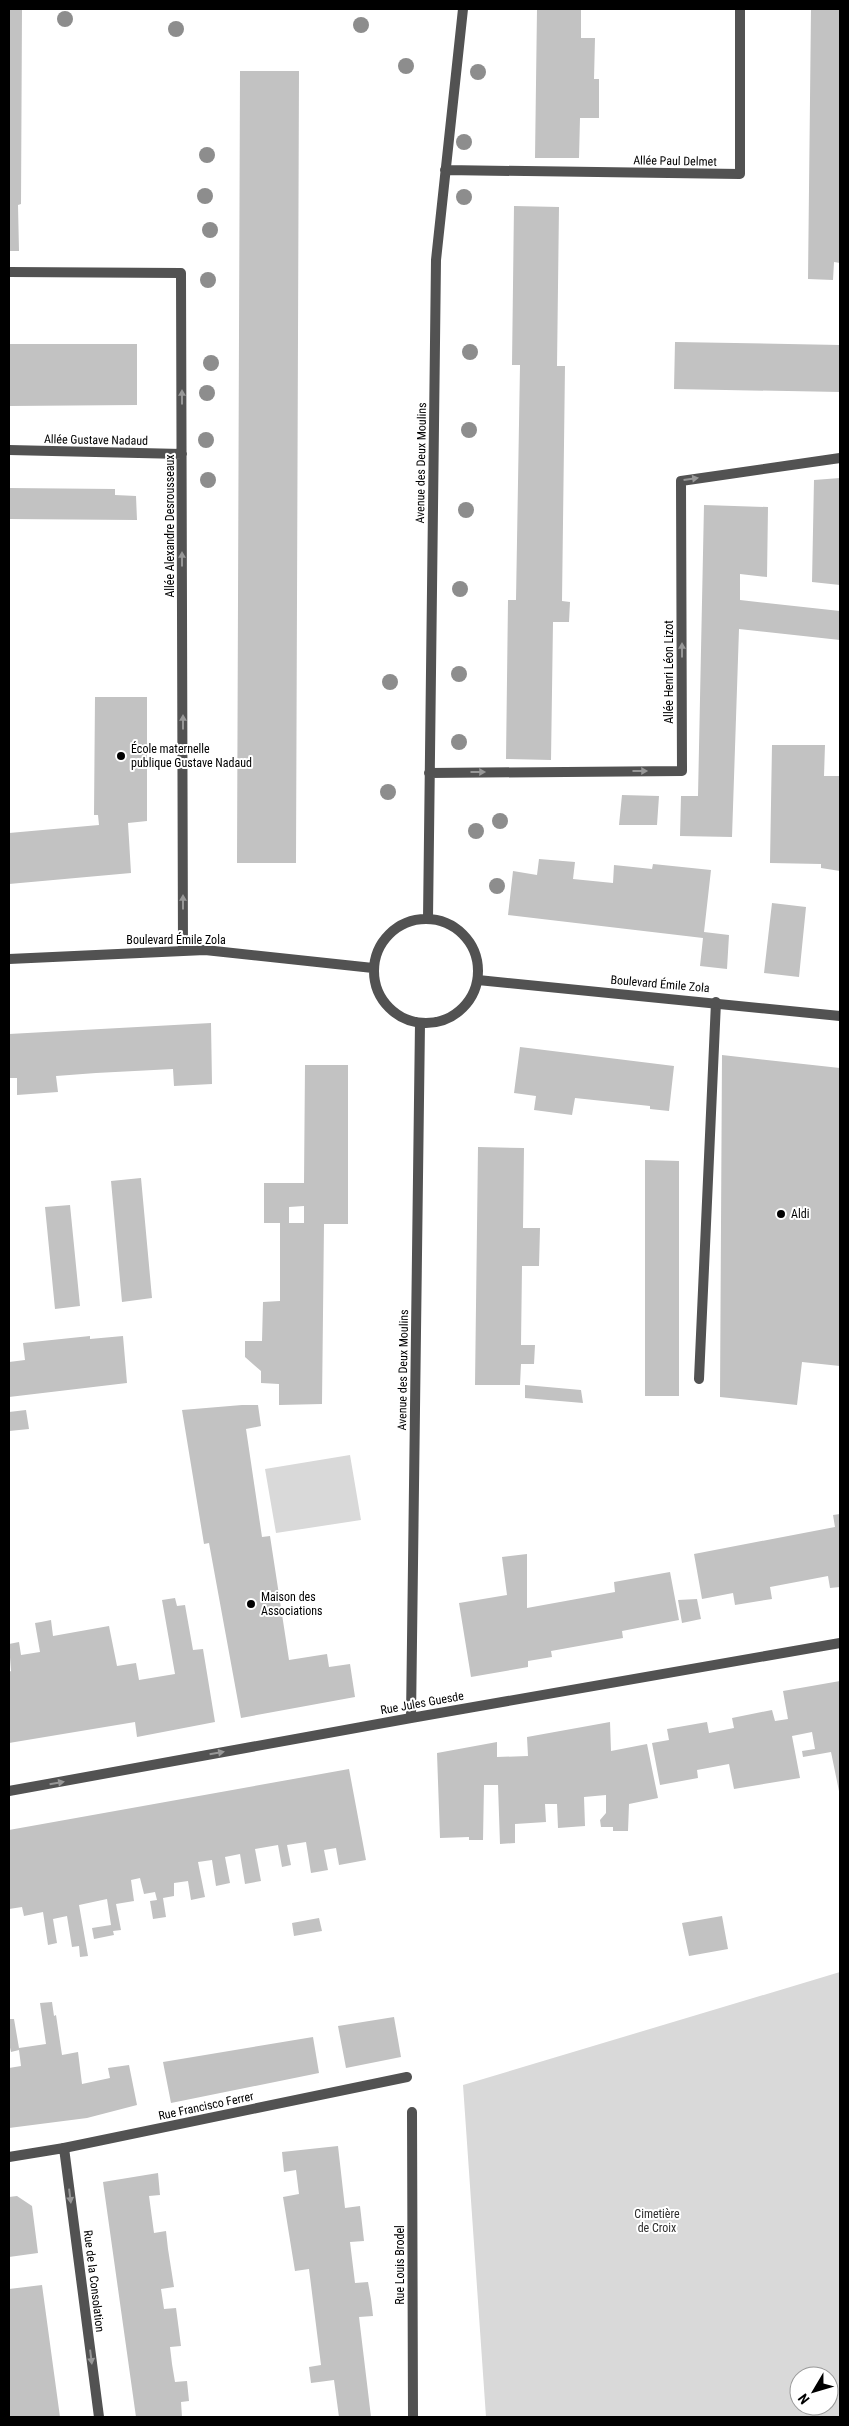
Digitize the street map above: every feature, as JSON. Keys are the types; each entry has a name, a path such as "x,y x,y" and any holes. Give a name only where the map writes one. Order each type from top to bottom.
{"street":[{"name":"Avenue des Deux Moulins","path":"428,919 435,292 445,170 463,9"},
{"name":"Allée Paul Delmet","path":"445,170 740,174 740,9"},
{"name":"Allée Alexandre Desrousseaux","path":"9,272 182,273 183,950"},
{"name":"Allée Gustave Nadaud","path":"9,450 182,454"},
{"name":"Allée Henri Léon Lizot","path":"429,773 682,771 681,481 840,458"},
{"path":"428,919 453,926 467,938 478,962 478,980 472,996 461,1011 446,1020 420,1023 395,1014 383,1001 375,985 374,968 382,942 394,929 410,921 428,919"},
{"name":"Boulevard Émile Zola","path":"9,959 183,950 258,954 374,968"},
{"name":"Boulevard Émile Zola","path":"478,980 716,1002 840,1016"},
{"path":"699,1379 716,1002"},
{"name":"Avenue des Deux Moulins","path":"411,1718 420,1023"},
{"name":"Rue Jules Guesde","path":"9,1792 840,1642"},
{"name":"Rue Francisco Ferrer","path":"9,2157 64,2148 407,2077"},
{"name":"Rue Louis Brodel","path":"412,2112 413,2417"},
{"name":"Rue de la Consolation","path":"64,2148 99,2417"}],"green space":[{"path":"350,1455 361,1520 276,1533 265,1469"},
{"name":"Cimetière de Croix","path":"840,1972 840,2417 486,2417 463,2085"}],"building":[{"path":"9,9 22,9 21,204 18,205 19,251 9,251"},
{"path":"537,9 581,9 581,38 595,38 594,79 599,79 599,118 580,118 579,158 535,158"},
{"path":"811,9 840,9 840,263 834,262 833,280 808,279"},
{"path":"240,71 299,71 296,863 237,863"},
{"path":"514,206 559,207 557,366 565,366 562,601 570,602 569,622 553,622 551,760 506,759 508,600 516,600 520,365 512,365"},
{"path":"675,342 840,345 840,392 674,389"},
{"path":"9,344 137,344 137,405 9,406"},
{"path":"840,478 840,585 812,582 814,480"},
{"path":"9,488 115,489 115,495 136,496 137,520 9,519"},
{"path":"704,505 768,507 767,577 740,574 740,600 840,611 840,640 739,629 732,837 680,836 681,796 698,796"},
{"name":"École maternelle publique Gustave Nadaud","path":"95,697 147,697 147,821 128,823 131,873 9,884 9,833 99,825 98,815 94,815"},
{"path":"772,745 825,745 824,776 840,776 840,871 821,868 821,864 770,863"},
{"path":"622,795 659,796 657,825 619,825"},
{"path":"539,859 575,862 573,879 613,883 614,865 652,869 653,864 711,870 704,932 729,935 727,969 700,966 703,938 508,915 513,871 537,875"},
{"path":"772,903 806,907 799,977 764,973"},
{"path":"211,1023 212,1084 174,1086 173,1069 96,1073 56,1076 58,1092 17,1095 17,1078 9,1078 9,1034"},
{"path":"520,1047 674,1066 669,1111 650,1109 650,1106 575,1098 572,1115 534,1110 536,1096 514,1093"},
{"name":"Aldi","path":"722,1055 840,1068 840,1366 802,1362 797,1405 720,1397"},
{"path":"305,1065 348,1065 348,1224 324,1224 322,1404 279,1405 279,1384 261,1383 261,1371 245,1357 245,1341 262,1341 263,1302 280,1301 280,1223 264,1223 264,1183 304,1183","holes":["304,1206 304,1223 289,1223 289,1207"]},
{"path":"478,1147 524,1148 523,1228 540,1228 539,1266 522,1266 521,1345 535,1345 534,1364 521,1364 520,1385 475,1385"},
{"path":"645,1160 679,1161 679,1396 645,1396"},
{"path":"141,1178 152,1298 122,1302 111,1181"},
{"path":"70,1205 80,1306 55,1309 45,1207"},
{"path":"90,1336 90,1339 123,1336 127,1383 9,1397 9,1362 25,1360 23,1343"},
{"path":"525,1385 581,1390 583,1403 525,1398"},
{"name":"Maison des Associations","path":"258,1405 261,1426 246,1429 262,1537 270,1536 289,1660 327,1654 329,1667 350,1664 355,1697 241,1718 209,1543 204,1544 182,1410"},
{"path":"26,1410 29,1429 9,1431 9,1412"},
{"path":"840,1514 840,1587 830,1588 828,1576 770,1587 772,1599 735,1605 733,1593 702,1599 694,1554 835,1527 833,1515"},
{"path":"527,1554 527,1608 615,1592 614,1582 670,1572 679,1620 622,1631 623,1638 551,1651 552,1657 528,1661 528,1667 471,1677 459,1603 507,1595 502,1557"},
{"path":"175,1598 177,1606 185,1605 193,1650 203,1649 215,1722 137,1737 135,1722 9,1743 9,1672 11,1671 9,1644 19,1642 21,1655 40,1652 35,1623 51,1620 53,1636 109,1626 117,1666 136,1663 139,1680 175,1674 162,1600"},
{"path":"697,1599 701,1619 682,1623 678,1600"},
{"path":"840,1681 840,1796 831,1752 803,1757 802,1751 815,1749 812,1732 792,1736 800,1778 734,1789 729,1764 697,1770 698,1778 660,1785 652,1743 669,1740 667,1729 707,1722 709,1733 734,1728 732,1718 772,1710 775,1721 788,1719 783,1691"},
{"path":"610,1722 611,1751 647,1744 658,1798 629,1804 628,1831 613,1831 613,1827 601,1827 600,1820 606,1813 606,1795 584,1797 585,1826 558,1828 557,1804 545,1804 546,1822 515,1824 515,1843 500,1844 498,1785 484,1785 483,1840 469,1840 469,1837 440,1838 437,1753 497,1742 497,1757 528,1756 527,1737"},
{"path":"349,1769 366,1860 339,1865 336,1848 324,1850 328,1870 311,1873 306,1842 287,1845 291,1865 282,1867 278,1845 255,1849 261,1881 245,1884 240,1854 225,1857 230,1883 216,1886 212,1860 198,1862 205,1897 191,1900 188,1881 174,1883 174,1896 163,1898 166,1917 153,1919 150,1901 157,1900 155,1892 144,1894 140,1878 131,1880 134,1901 116,1904 121,1930 113,1931 114,1935 94,1939 92,1928 111,1925 107,1899 79,1905 88,1956 80,1957 79,1946 72,1947 67,1916 53,1919 57,1943 48,1945 43,1912 24,1916 22,1907 9,1909 9,1830"},
{"path":"722,1916 728,1949 689,1956 682,1923"},
{"path":"319,1918 322,1931 294,1936 292,1923"},
{"path":"52,2002 54,2016 56,2015 62,2055 78,2052 82,2084 110,2078 108,2068 129,2065 137,2105 87,2118 9,2128 9,2068 21,2066 19,2050 11,2052 9,2019 14,2019 19,2048 46,2044 40,2003"},
{"path":"394,2017 401,2057 346,2068 338,2026"},
{"path":"313,2037 319,2073 171,2103 163,2062"},
{"path":"338,2146 345,2208 360,2206 364,2241 350,2242 355,2283 368,2282 371,2299 373,2316 359,2317 371,2417 339,2417 334,2380 311,2383 309,2367 321,2365 309,2269 295,2271 283,2197 299,2194 296,2170 284,2172 282,2152"},
{"path":"158,2173 160,2195 149,2196 154,2233 166,2231 174,2287 161,2289 164,2309 176,2308 181,2346 170,2347 175,2382 187,2381 189,2401 181,2402 182,2417 136,2417 103,2182"},
{"path":"17,2196 32,2206 38,2253 9,2257 9,2197"},
{"path":"42,2285 60,2417 9,2417 9,2289"}],"place":[{"name":"École maternelle publique Gustave Nadaud","path":"121,756"},
{"name":"Aldi","path":"781,1214"},
{"name":"Maison des Associations","path":"251,1604"}]}
